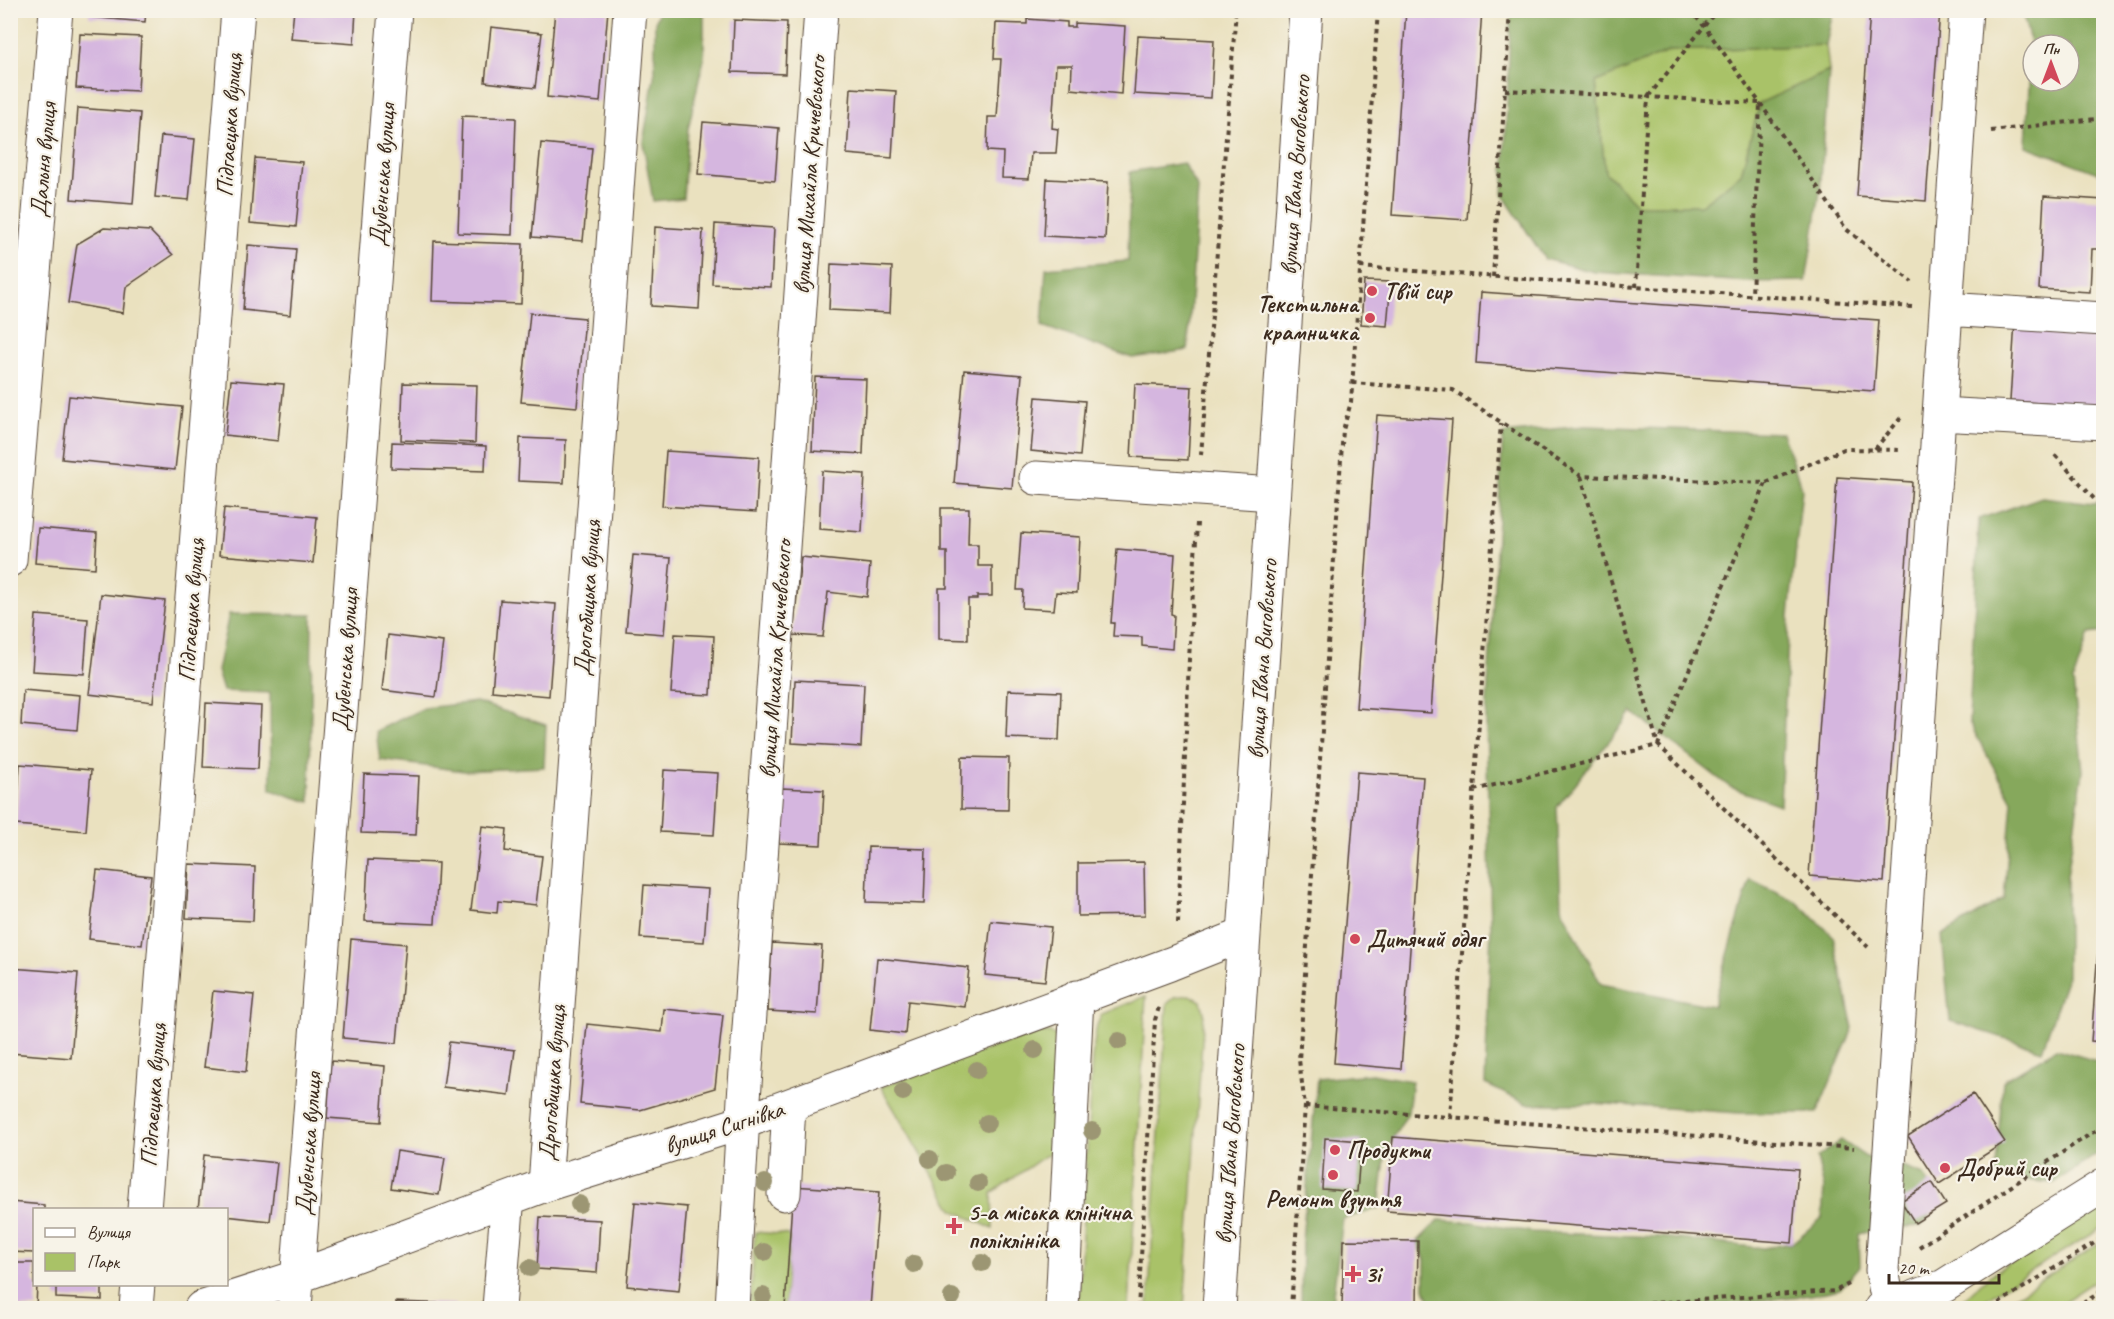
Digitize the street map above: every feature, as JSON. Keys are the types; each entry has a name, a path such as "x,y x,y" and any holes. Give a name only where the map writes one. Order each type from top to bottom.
{"street":[{"name":"Дальня вулиця","path":"10,560 56,10"},
{"name":"Підгаєцька вулиця","path":"144,1208 238,10"},
{"name":"Дубенська вулиця","path":"296,1293 395,10"},
{"name":"Дрогобицька вулиця","path":"545,1185 630,10"},
{"name":"вулиця Михайла Кричевського","path":"732,1308 744,1099 821,10"},
{"name":"вулиця Івана Виговського","path":"1219,1308 1306,10"},
{"path":"1966,10 1889,1150 1882,1270 1887,1308 1944,1286 2103,1185"},
{"path":"1946,309 2103,319"},
{"path":"1939,414 2103,423"},
{"path":"1036,478 1273,494"},
{"name":"вулиця Сигнівка","path":"201,1308 296,1293 505,1200 789,1106 1243,935"},
{"path":"1062,1308 1077,997"},
{"path":"784,1194 789,1106"},
{"path":"499,1308 507,1208 505,1200"},
{"path":"136,1308 138,1286"}],"path":[{"path":"1291,1308 1305,1106 1299,1060 1343,430 1351,402 1378,10"},
{"path":"1493,277 1510,10"},
{"path":"1690,10 1760,103 1846,229 1946,309"},
{"path":"1636,287 1648,98 1717,10"},
{"path":"1505,90 1760,103"},
{"path":"1752,295 1760,103"},
{"path":"1958,134 2103,118"},
{"path":"1360,267 1946,309"},
{"path":"1352,383 1453,390 1581,476 1766,483 1844,449 1937,450"},
{"path":"2023,418 2103,510"},
{"path":"1450,1117 1501,423"},
{"path":"1581,476 1658,745 1901,979"},
{"path":"1658,745 1766,483"},
{"path":"1474,790 1658,745"},
{"path":"1138,1308 1155,1020 1161,1000"},
{"path":"1305,1106 1889,1150"},
{"path":"1577,1308 1835,1291 1882,1270 2103,1125"},
{"path":"1990,1308 2103,1237"},
{"path":"2075,1308 2103,1290"}],"green space":[{"path":"659,11 704,11 704,57 688,129 683,198 653,201 643,143 655,71 655,22"},
{"path":"1511,11 1833,11 1826,45 1670,51 1596,82 1605,172 1637,205 1701,205 1741,174 1760,103 1829,71 1820,192 1806,281 1750,282 1594,272 1545,259 1503,195"},
{"path":"2022,11 2103,11 2103,175 2026,146 2029,93 2081,93 2081,33 2028,33"},
{"path":"1826,45 1829,71 1760,103 1741,174 1701,205 1637,205 1605,172 1596,82 1670,51"},
{"path":"1183,163 1198,188 1188,350 1132,358 1042,326 1046,268 1128,261 1130,172"},
{"path":"1585,426 1782,433 1802,489 1789,616 1780,805 1730,787 1632,712 1557,807 1561,907 1601,984 1713,1006 1750,879 1797,902 1833,936 1853,1028 1817,1113 1739,1113 1606,1104 1527,1104 1485,1084 1491,928 1486,720 1503,434"},
{"path":"2042,497 2103,504 2104,632 2089,634 2073,681 2083,771 2067,876 2067,977 2042,1050 1950,1021 1942,935 2004,899 2012,801 1969,722 1979,519"},
{"path":"229,614 312,615 310,802 271,790 270,693 223,691 217,671"},
{"path":"476,702 546,725 544,767 464,771 380,760 376,731 424,708"},
{"path":"1189,995 1201,1001 1204,1012 1184,1308 1148,1308 1167,1004 1175,997"},
{"path":"1146,996 1129,1308 1078,1308 1092,1058 1097,1025 1102,1014"},
{"path":"1034,1033 1050,1033 1058,1036 1056,1148 992,1193 993,1229 953,1210 881,1087"},
{"path":"2056,1049 2103,1063 2103,1150 2054,1183 1995,1177 2003,1081"},
{"path":"1372,1074 1412,1081 1408,1113 1386,1150 1379,1208 1343,1219 1332,1303 1301,1308 1302,1240 1317,1079"},
{"path":"1841,1140 1866,1157 1895,1164 1924,1175 1939,1202 1921,1226 1888,1228 1859,1234 1860,1266 1840,1289 1811,1295 1688,1308 1434,1308 1425,1290 1425,1260 1418,1241 1439,1220 1471,1222 1532,1232 1659,1237 1763,1248 1792,1243 1822,1218 1824,1188 1817,1158"},
{"path":"2103,1204 2103,1227 1996,1292 1975,1308 1954,1308 1989,1276"},
{"path":"755,1232 790,1235 785,1308 750,1308"},
{"path":"2103,1241 2103,1276 2063,1302 2058,1308 1997,1308"}],"building":[{"path":"89,10 146,10 145,22 89,17"},
{"path":"294,10 356,10 354,44 291,39"},
{"path":"555,10 608,10 600,102 547,97"},
{"path":"1406,10 1482,10 1467,220 1392,215"},
{"path":"1870,10 1940,10 1926,201 1857,196"},
{"path":"1027,19 1067,22 1067,27 1075,27 1075,23 1125,26 1121,94 1071,89 1072,65 1056,65 1052,128 1058,129 1056,153 1031,153 1029,179 1002,178 1003,152 987,151 988,117 997,117 1001,59 994,59 996,23 1027,24"},
{"path":"734,20 787,22 785,74 732,72"},
{"path":"491,27 542,33 535,88 485,82"},
{"path":"80,34 141,37 138,91 76,88"},
{"path":"1138,36 1214,40 1211,98 1134,94"},
{"path":"10,84 14,85 12,114 10,114"},
{"path":"851,88 896,91 892,158 847,154"},
{"path":"78,108 140,113 133,204 71,199"},
{"path":"462,116 516,118 512,235 458,233"},
{"path":"703,122 779,128 775,181 698,174"},
{"path":"161,136 195,139 189,200 155,197"},
{"path":"541,143 592,148 583,241 532,237"},
{"path":"255,158 302,162 296,227 250,223"},
{"path":"1047,179 1108,182 1105,239 1044,236"},
{"path":"2044,196 2104,200 2104,249 2092,249 2090,292 2039,289"},
{"path":"715,224 774,228 771,287 712,284"},
{"path":"655,227 703,230 699,309 651,306"},
{"path":"104,228 150,231 173,255 126,287 123,313 68,303 77,244"},
{"path":"434,241 523,244 521,304 432,301"},
{"path":"248,245 296,249 290,315 243,310"},
{"path":"831,264 892,267 890,313 829,310"},
{"path":"1364,281 1391,282 1387,326 1361,324"},
{"path":"1481,292 1879,320 1874,391 1476,363"},
{"path":"530,313 585,318 577,407 521,402"},
{"path":"2015,321 2104,326 2104,407 2010,401"},
{"path":"964,370 1022,375 1012,488 954,483"},
{"path":"815,377 866,379 863,454 812,451"},
{"path":"231,380 284,384 278,441 225,435"},
{"path":"403,383 477,385 475,443 401,440"},
{"path":"1135,384 1192,387 1188,460 1131,457"},
{"path":"69,396 182,407 175,470 62,459"},
{"path":"1036,397 1085,401 1080,456 1031,451"},
{"path":"1377,415 1452,420 1431,713 1356,708"},
{"path":"520,438 566,440 564,483 518,481"},
{"path":"392,442 486,446 485,471 391,468"},
{"path":"666,451 759,457 756,512 662,506"},
{"path":"822,471 865,474 862,532 819,529"},
{"path":"1837,477 1912,482 1884,882 1809,876"},
{"path":"224,508 317,517 313,563 219,555"},
{"path":"941,508 969,508 968,544 978,544 978,566 992,566 992,596 977,596 977,599 968,599 968,640 939,639 939,588 947,588 947,552 941,552"},
{"path":"38,528 97,533 95,568 35,563"},
{"path":"1021,533 1080,537 1077,593 1056,592 1054,610 1022,608 1023,590 1017,590"},
{"path":"1117,549 1175,554 1171,614 1174,615 1172,649 1142,646 1142,637 1113,636 1114,623 1111,623"},
{"path":"633,555 671,558 664,634 626,631"},
{"path":"801,557 870,564 867,597 828,592 823,637 793,635"},
{"path":"101,594 165,601 153,702 89,694"},
{"path":"500,600 556,604 549,696 492,691"},
{"path":"36,615 88,619 84,674 32,671"},
{"path":"675,634 714,636 711,695 671,693"},
{"path":"388,635 443,642 436,697 382,690"},
{"path":"795,680 864,684 861,747 792,743"},
{"path":"23,690 80,695 77,730 21,725"},
{"path":"1008,690 1061,692 1059,740 1006,738"},
{"path":"206,703 261,706 258,769 203,767"},
{"path":"962,757 1009,758 1008,810 961,809"},
{"path":"20,764 91,770 86,831 16,825"},
{"path":"664,770 718,773 714,835 660,832"},
{"path":"1357,772 1423,777 1401,1069 1334,1063"},
{"path":"364,774 419,776 416,835 361,833"},
{"path":"781,788 824,790 821,845 779,843"},
{"path":"482,826 507,829 505,851 542,856 536,905 498,901 497,913 471,910"},
{"path":"868,847 926,849 924,904 866,902"},
{"path":"368,860 438,863 435,924 365,921"},
{"path":"1144,862 1145,915 1078,916 1078,863"},
{"path":"189,864 255,867 253,921 186,918"},
{"path":"97,870 151,876 142,945 89,939"},
{"path":"644,885 708,889 704,942 640,938"},
{"path":"2102,898 2104,898 2104,1042 2091,1041"},
{"path":"991,921 1051,927 1045,981 985,975"},
{"path":"351,939 406,944 397,1043 343,1038"},
{"path":"772,943 822,946 817,1014 768,1011"},
{"path":"877,958 969,968 965,1007 908,1001 905,1034 870,1030"},
{"path":"10,968 78,973 71,1058 10,1053"},
{"path":"213,991 254,995 246,1072 204,1067"},
{"path":"664,1009 723,1015 715,1088 640,1110 580,1104 587,1024 662,1032"},
{"path":"449,1042 515,1050 509,1095 443,1087"},
{"path":"331,1061 385,1066 381,1122 327,1118"},
{"path":"1973,1094 2005,1142 1939,1184 1908,1136"},
{"path":"1393,1137 1798,1169 1792,1243 1387,1211"},
{"path":"1325,1138 1361,1141 1357,1192 1322,1189"},
{"path":"397,1151 445,1158 439,1195 391,1188"},
{"path":"204,1155 277,1163 270,1221 228,1216 228,1208 198,1208"},
{"path":"1932,1182 1946,1204 1915,1223 1901,1201"},
{"path":"793,1186 879,1192 870,1308 785,1308"},
{"path":"10,1202 44,1205 44,1208 33,1208 33,1253 10,1252"},
{"path":"635,1202 687,1207 679,1291 627,1286"},
{"path":"540,1217 600,1220 597,1273 537,1269"},
{"path":"1344,1240 1418,1241 1417,1306 1342,1306"},
{"path":"10,1263 33,1263 33,1286 37,1286 36,1308 10,1307"},
{"path":"56,1286 102,1286 102,1300 56,1298"},
{"path":"396,1302 456,1304 456,1308 396,1308"}],"place":[{"name":"Твій сир","path":"1372,291"},
{"name":"Текстильна крамничка","path":"1370,318"},
{"name":"Дитячий одяг","path":"1355,939"},
{"name":"Продукти","path":"1335,1150"},
{"name":"Добрий сир","path":"1945,1168"},
{"name":"Ремонт взуття","path":"1333,1175"},
{"name":"5-а міська клінічна поліклініка","path":"954,1226"},
{"name":"3і","path":"1353,1274"}]}
